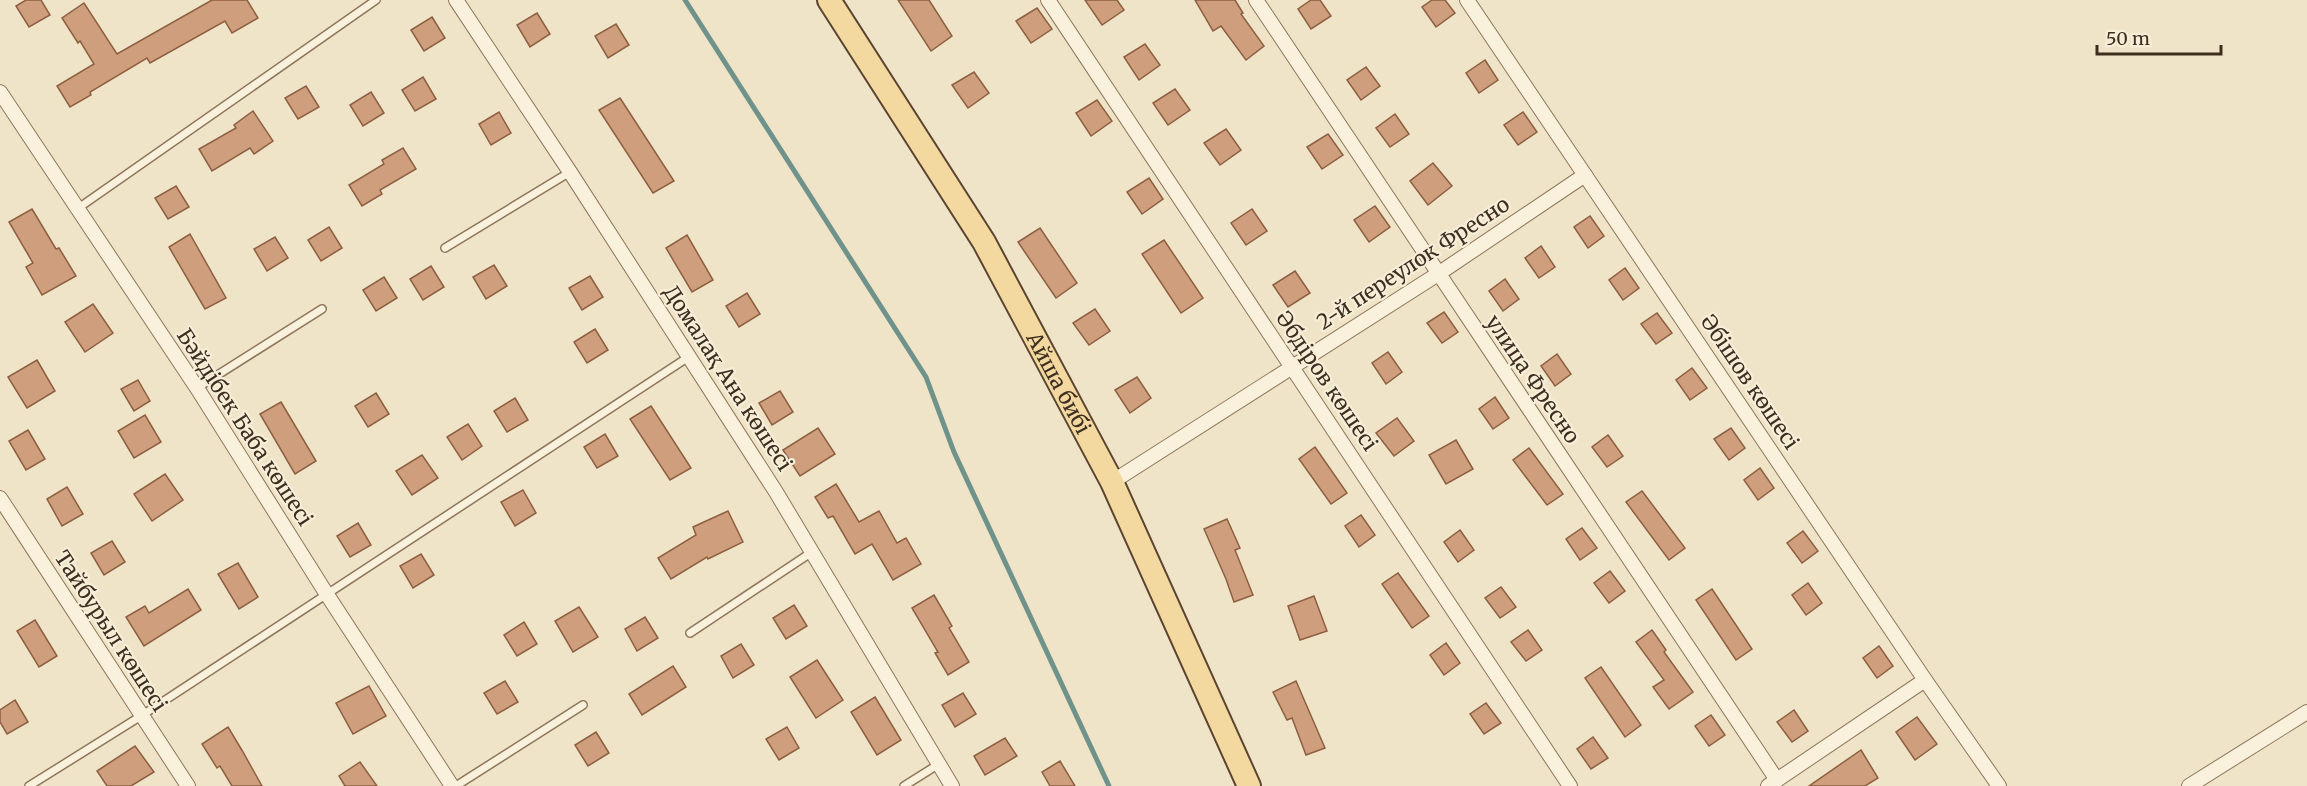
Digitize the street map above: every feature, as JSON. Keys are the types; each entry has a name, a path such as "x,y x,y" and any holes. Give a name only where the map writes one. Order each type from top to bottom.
{"main road":[{"name":"Айша бибі","path":"829,0 984,242 1112,482 1249,786"}],"street":[{"name":"Домалақ Ана көшесі","path":"456,0 690,356 812,552 952,786"},
{"name":"Әбдіров көшесі","path":"1048,0 1570,786"},
{"name":"улица Фресно","path":"1256,0 1772,783"},
{"name":"Әбішов көшесі","path":"1467,0 1925,680 1999,786"},
{"name":"Бәйдібек Баба көшесі","path":"0,92 197,388 326,593 454,786"},
{"name":"2-й переулок Фресно","path":"1112,482 1438,274 1585,176"},
{"name":"Тайбурыл көшесі","path":"0,498 188,786"},
{"path":"1772,783 1925,680"},
{"path":"2189,786 2307,712"}],"lane":[{"path":"77,209 376,0"},
{"path":"445,248 570,172"},
{"path":"197,388 322,309"},
{"path":"29,786 141,716 690,356"},
{"path":"690,633 812,552"},
{"path":"454,786 583,705"},
{"path":"904,786 939,764"}],"building":[{"path":"26,0 41,0 50,15 29,27 16,6"},
{"path":"212,0 247,0 258,18 232,33 225,21 150,63 147,58 90,92 91,95 70,107 57,86 94,64 62,18 84,3 117,54"},
{"path":"898,0 929,0 952,36 931,51"},
{"path":"1085,0 1117,0 1124,10 1102,25"},
{"path":"1195,0 1235,0 1243,13 1241,14 1264,46 1246,60 1221,26 1213,31"},
{"path":"1311,0 1320,0 1331,16 1311,29 1298,9"},
{"path":"1432,0 1445,0 1455,13 1436,27 1422,7"},
{"path":"1037,8 1052,29 1031,43 1016,21"},
{"path":"537,13 550,34 530,47 517,25"},
{"path":"432,17 445,38 424,51 411,30"},
{"path":"616,24 629,45 608,58 595,36"},
{"path":"1145,44 1160,65 1139,80 1124,57"},
{"path":"1485,60 1498,80 1479,93 1466,73"},
{"path":"1366,67 1380,86 1361,100 1347,80"},
{"path":"974,72 989,93 968,108 952,85"},
{"path":"423,77 436,99 415,111 402,90"},
{"path":"306,86 319,107 298,119 285,98"},
{"path":"1175,89 1190,110 1168,125 1153,103"},
{"path":"371,92 384,113 363,126 350,105"},
{"path":"620,98 674,181 653,193 599,110"},
{"path":"1097,100 1112,121 1091,136 1076,113"},
{"path":"253,111 273,141 254,154 250,148 212,171 199,149 236,128 234,125"},
{"path":"499,112 511,133 491,145 479,124"},
{"path":"1523,112 1537,132 1518,145 1504,125"},
{"path":"1395,114 1409,134 1390,147 1376,128"},
{"path":"1226,129 1241,150 1220,165 1204,143"},
{"path":"1328,134 1343,155 1322,169 1307,147"},
{"path":"403,148 416,169 380,190 382,194 362,206 349,185 384,164 382,160"},
{"path":"1433,163 1452,186 1428,205 1410,181"},
{"path":"1149,178 1163,199 1142,214 1127,192"},
{"path":"176,186 189,207 168,219 155,198"},
{"path":"1375,206 1390,227 1369,242 1354,220"},
{"path":"32,209 56,249 59,248 76,276 42,295 26,267 33,263 9,222"},
{"path":"1252,209 1267,231 1246,245 1231,223"},
{"path":"1590,216 1604,236 1588,248 1574,227"},
{"path":"329,227 342,248 321,261 308,240"},
{"path":"1040,228 1077,283 1056,298 1018,242"},
{"path":"190,234 226,298 205,309 169,247"},
{"path":"687,235 713,280 692,292 666,248"},
{"path":"275,237 288,258 267,271 254,249"},
{"path":"1164,240 1203,298 1181,313 1142,254"},
{"path":"1541,246 1555,267 1539,278 1525,258"},
{"path":"494,265 507,286 486,299 473,277"},
{"path":"431,266 444,287 423,300 410,279"},
{"path":"1625,268 1639,288 1623,300 1609,280"},
{"path":"1295,271 1310,293 1288,307 1273,285"},
{"path":"590,276 603,297 582,310 569,288"},
{"path":"384,277 397,298 376,311 363,290"},
{"path":"1505,279 1519,299 1503,311 1489,291"},
{"path":"747,293 760,314 739,327 726,306"},
{"path":"93,304 113,333 85,352 65,322"},
{"path":"1095,309 1110,331 1089,345 1073,323"},
{"path":"1444,312 1458,332 1442,343 1427,323"},
{"path":"1657,313 1672,333 1656,344 1641,324"},
{"path":"595,329 608,350 587,363 574,342"},
{"path":"1388,352 1402,372 1386,384 1372,363"},
{"path":"1557,354 1571,374 1555,386 1541,366"},
{"path":"37,360 55,391 27,408 8,377"},
{"path":"1692,368 1707,388 1690,400 1676,380"},
{"path":"1137,377 1151,398 1130,413 1115,390"},
{"path":"138,380 150,401 134,411 121,389"},
{"path":"780,391 793,412 772,425 759,403"},
{"path":"376,393 389,414 368,427 355,406"},
{"path":"1495,397 1509,418 1493,429 1479,409"},
{"path":"515,398 528,420 507,432 494,411"},
{"path":"281,402 316,461 295,474 260,414"},
{"path":"651,406 691,468 670,480 630,419"},
{"path":"145,415 161,442 134,458 118,431"},
{"path":"1397,418 1414,441 1394,456 1376,433"},
{"path":"468,424 482,446 462,460 447,437"},
{"path":"818,428 835,454 800,476 783,450"},
{"path":"1731,428 1745,448 1729,460 1714,439"},
{"path":"28,430 45,459 26,470 9,441"},
{"path":"605,434 618,456 597,468 584,447"},
{"path":"1608,435 1623,456 1607,467 1592,447"},
{"path":"1456,440 1473,469 1446,484 1429,455"},
{"path":"1315,447 1347,493 1331,504 1299,459"},
{"path":"1529,448 1563,494 1547,505 1513,460"},
{"path":"422,455 438,478 412,495 396,471"},
{"path":"1760,468 1774,488 1758,500 1744,480"},
{"path":"165,474 183,500 152,521 134,494"},
{"path":"836,484 859,522 879,511 897,543 906,538 921,564 893,580 872,544 855,554 833,516 828,518 815,497"},
{"path":"67,487 83,514 62,526 47,499"},
{"path":"523,490 536,513 515,526 501,502"},
{"path":"1642,491 1685,548 1669,560 1626,502"},
{"path":"728,511 743,542 708,559 707,557 671,579 658,558 696,535 693,527"},
{"path":"1361,515 1375,535 1359,547 1345,526"},
{"path":"1227,519 1240,548 1235,550 1253,595 1234,602 1204,529"},
{"path":"358,523 371,545 350,557 337,536"},
{"path":"1582,528 1597,548 1580,560 1566,539"},
{"path":"1460,530 1474,550 1458,562 1444,542"},
{"path":"1803,531 1818,551 1802,563 1787,543"},
{"path":"112,541 125,562 104,575 91,553"},
{"path":"421,554 434,575 413,588 400,566"},
{"path":"238,563 258,597 239,609 218,574"},
{"path":"1610,571 1625,591 1609,603 1594,583"},
{"path":"1398,573 1429,616 1412,628 1382,584"},
{"path":"1808,583 1822,603 1806,615 1792,595"},
{"path":"1501,587 1516,607 1500,618 1485,598"},
{"path":"188,589 201,610 144,646 126,617 145,606 149,613"},
{"path":"1712,589 1752,649 1736,660 1696,600"},
{"path":"934,595 952,626 949,628 969,662 948,675 935,653 938,652 912,608"},
{"path":"1314,596 1327,631 1300,640 1288,606"},
{"path":"794,605 807,626 786,639 773,618"},
{"path":"579,607 598,637 573,652 555,621"},
{"path":"645,617 658,638 637,651 625,629"},
{"path":"35,620 57,656 39,667 17,631"},
{"path":"524,622 537,644 517,656 504,635"},
{"path":"1528,630 1542,650 1526,661 1511,642"},
{"path":"1652,630 1666,650 1664,652 1693,692 1669,709 1653,687 1664,680 1636,642"},
{"path":"1446,643 1460,663 1444,675 1430,655"},
{"path":"741,644 754,665 733,678 721,656"},
{"path":"1879,646 1893,666 1877,678 1863,658"},
{"path":"817,660 843,700 816,718 790,677"},
{"path":"673,666 686,687 642,715 629,694"},
{"path":"1601,667 1641,725 1625,737 1585,678"},
{"path":"505,681 518,702 497,714 484,693"},
{"path":"1296,681 1325,748 1306,755 1292,718 1287,720 1273,692"},
{"path":"369,686 386,716 353,734 336,703"},
{"path":"963,693 976,714 955,727 942,705"},
{"path":"875,697 901,740 877,755 851,712"},
{"path":"15,700 28,722 7,734 0,722 0,710"},
{"path":"1486,703 1501,723 1484,734 1470,714"},
{"path":"1794,710 1808,731 1792,742 1777,722"},
{"path":"1711,715 1725,735 1709,746 1695,726"},
{"path":"1917,717 1937,744 1915,760 1896,732"},
{"path":"228,727 262,786 232,786 220,766 217,768 202,744"},
{"path":"787,727 799,748 779,760 766,739"},
{"path":"596,732 609,753 588,766 575,745"},
{"path":"1593,737 1608,758 1591,769 1577,749"},
{"path":"1005,738 1017,756 985,775 974,756"},
{"path":"135,746 154,772 131,786 107,786 97,771"},
{"path":"1861,750 1878,778 1865,786 1809,786"},
{"path":"1060,761 1075,786 1050,786 1042,772"},
{"path":"360,762 377,786 345,786 339,776"}],"waterway":[{"path":"685,0 926,377 954,452 1109,786"}]}
